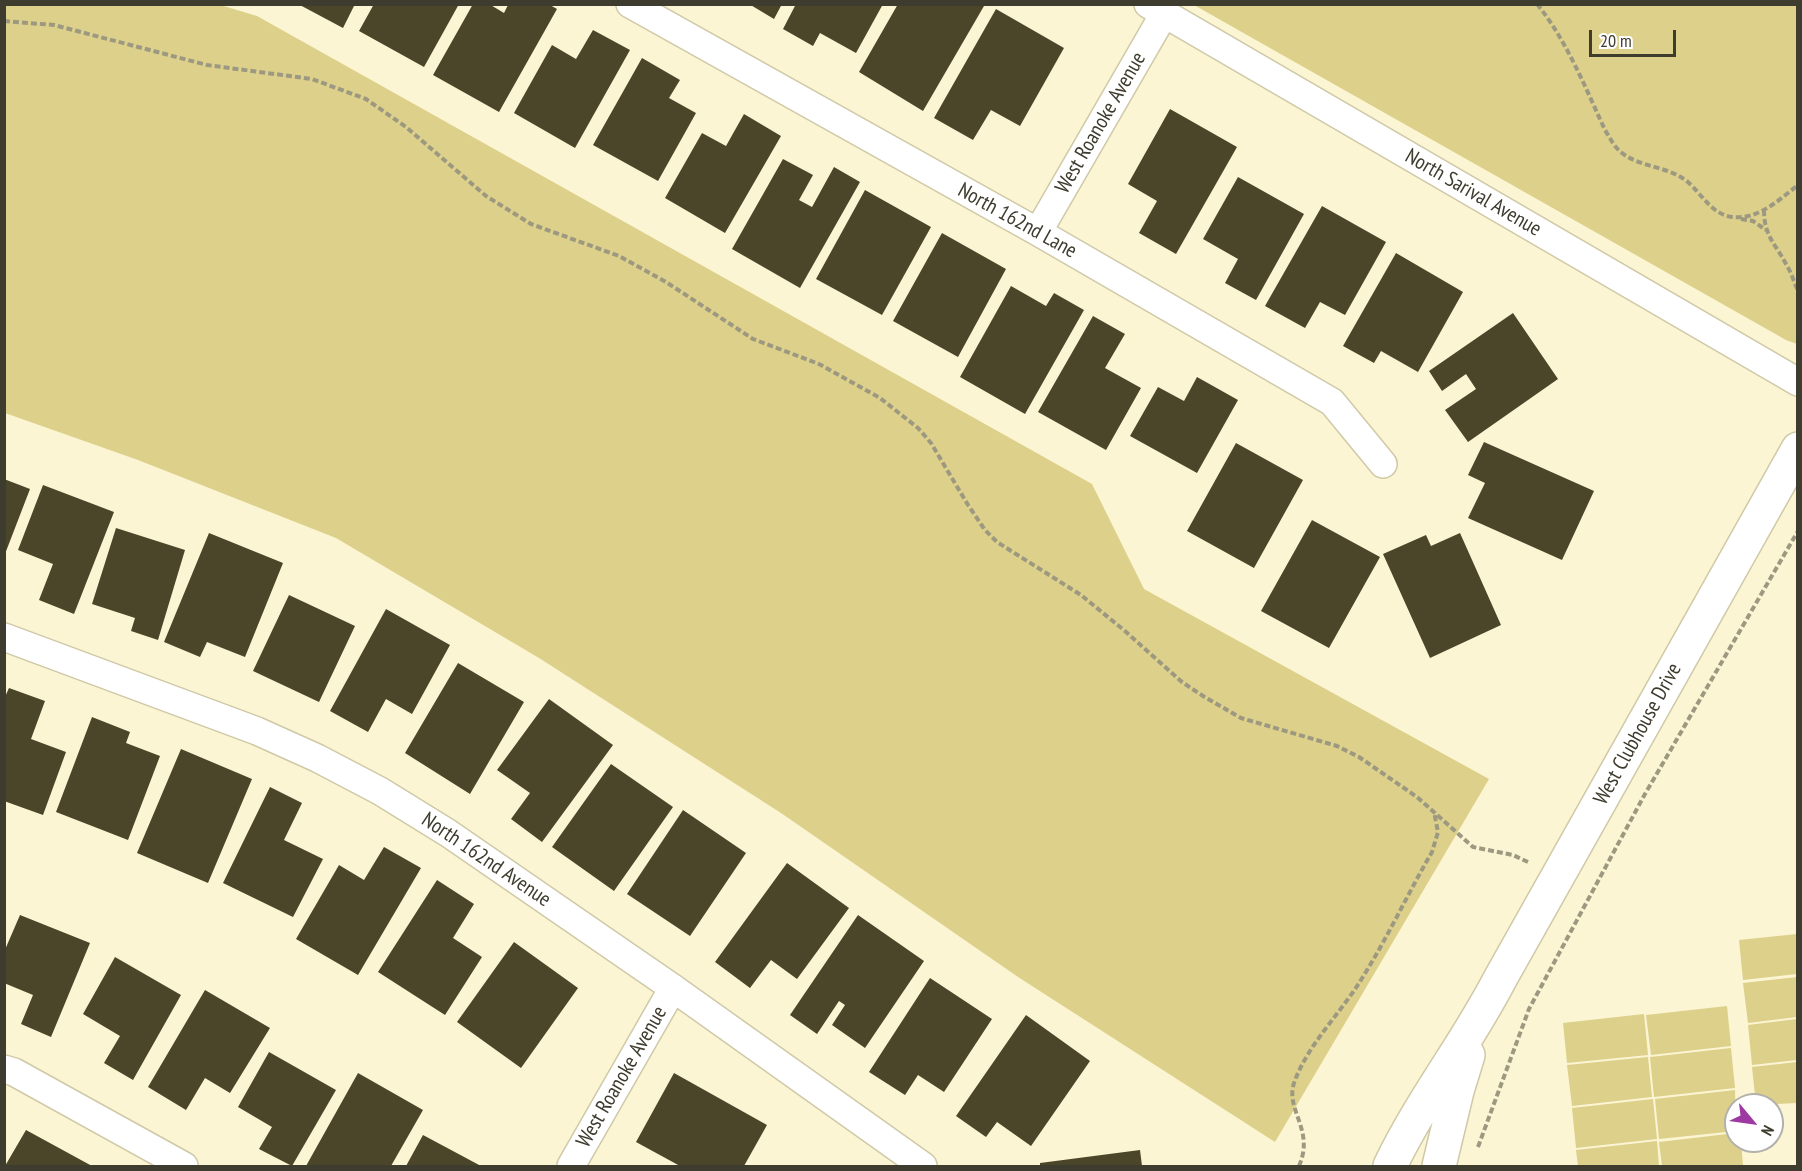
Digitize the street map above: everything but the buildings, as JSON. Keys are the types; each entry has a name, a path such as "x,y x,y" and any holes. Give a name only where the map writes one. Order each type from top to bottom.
{"street":[{"name":"North 162nd Lane","path":"630,4 1038,232 1332,402 1383,464"},
{"name":"West Roanoke Avenue","path":"1038,232 1156,9"},
{"name":"North Sarival Avenue","path":"1156,9 1797,382"},
{"name":"West Clubhouse Drive","path":"1390,1167 1407,1132 1479,1019 1797,449"},
{"name":"North 162nd Avenue","path":"4,637 257,731 359,780 448,833 673,988 923,1167"},
{"name":"West Roanoke Avenue","path":"571,1167 673,988"},
{"name":"West Clubhouse Drive","path":"1439,1167 1457,1091 1479,1019"},
{"path":"4,1070 14,1072 184,1167"}],"path":[{"path":"1537,4 1565,47 1612,143 1622,153 1632,159 1675,174 1688,183 1719,213 1753,221 1766,231"},
{"path":"4,21 54,25 207,65 312,79 366,99 406,127 486,196 531,224 619,256 666,282 753,339 819,364 880,398 918,428 931,443 968,505 985,530 998,542 1081,596 1125,631 1182,682 1224,710 1241,718 1317,738 1359,757 1434,811 1473,847 1513,855 1558,876 1570,886 1590,896"},
{"path":"1731,217 1744,217 1764,209 1797,185"},
{"path":"1764,209 1766,231 1788,266 1797,291"},
{"path":"1475,1156 1529,1009 1645,794 1797,531"},
{"path":"1299,1167 1305,1147 1293,1099 1293,1085 1309,1054 1370,964 1432,852 1438,832 1434,811"}],"shaded area":[{"path":"5,4 217,4 257,16 1092,484 1144,589 1489,779 1275,1142 1018,977 781,813 539,658 336,538 138,460 5,413"},
{"path":"1194,5 1797,5 1797,344 1786,340"},
{"path":"1797,934 1797,974 1743,980 1739,940"},
{"path":"1797,977 1797,1017 1748,1023 1743,983"},
{"path":"1727,1006 1731,1046 1651,1055 1646,1015"},
{"path":"1644,1014 1648,1055 1567,1063 1563,1023"},
{"path":"1797,1019 1797,1060 1752,1065 1748,1025"},
{"path":"1731,1048 1735,1088 1654,1097 1650,1057"},
{"path":"1648,1057 1652,1097 1572,1106 1567,1065"},
{"path":"1797,1062 1797,1103 1784,1104 1784,1093 1755,1093 1752,1067"},
{"path":"1735,1090 1735,1093 1724,1093 1724,1132 1659,1139 1655,1099"},
{"path":"1653,1099 1657,1139 1576,1148 1572,1108"},
{"path":"1724,1134 1724,1153 1742,1153 1743,1166 1662,1166 1659,1142"},
{"path":"1657,1141 1659,1166 1578,1166 1576,1150"}]}
